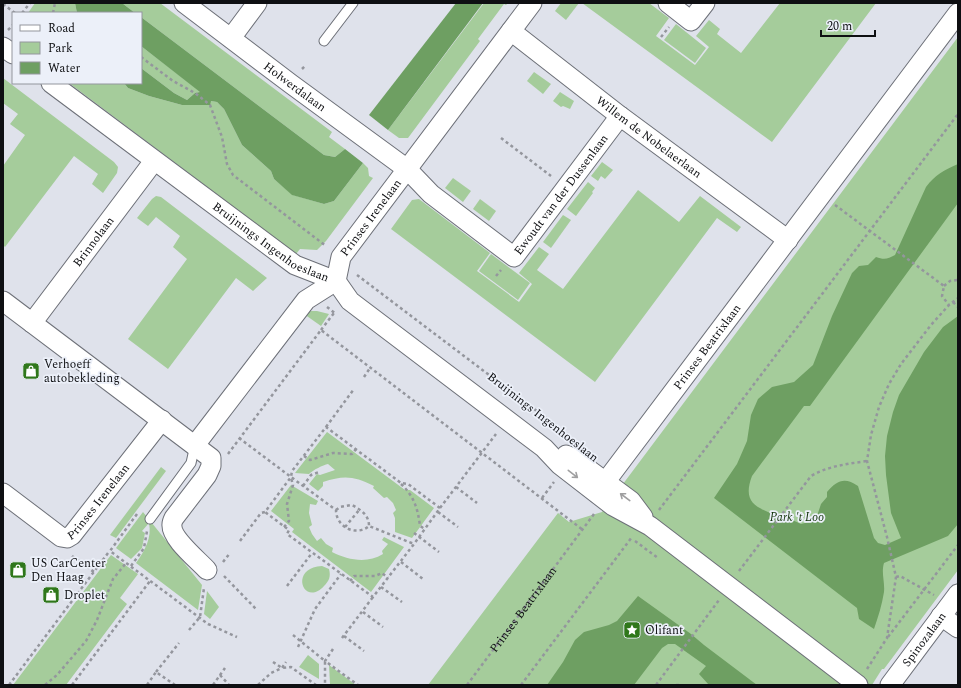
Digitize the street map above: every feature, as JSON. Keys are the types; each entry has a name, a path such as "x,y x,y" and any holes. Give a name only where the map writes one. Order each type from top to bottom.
{"street":[{"name":"Holwerdalaan","path":"184,3 406,169"},
{"path":"231,38 257,3"},
{"name":"Prinses Irenelaan","path":"336,281 341,257 532,3"},
{"path":"668,3 691,21 705,3"},
{"name":"Prinses Beatrixlaan","path":"601,488 958,13"},
{"name":"Willem de Nobelaerlaan","path":"511,31 620,116 788,240"},
{"path":"3,47 12,53"},
{"name":"Bruijnings Ingenhoeslaan","path":"52,84 295,265 336,281 350,301 544,448 571,457 601,488 631,501 650,526 856,684"},
{"name":"Ewoudt van der Dussenlaan","path":"406,169 431,194 514,257 620,116"},
{"name":"Brinnolaan","path":"32,323 154,161"},
{"path":"195,445 306,300 336,281"},
{"path":"3,301 211,458 211,466 207,475 174,518 172,525 178,541 207,570"},
{"name":"Prinses Irenelaan","path":"3,493 61,537 67,538 72,535 162,420"},
{"path":"950,605 958,628"},
{"name":"Spinozalaan","path":"890,685 950,605"}],"lane":[{"path":"324,40 353,3"},
{"path":"150,519 191,463 195,445"}],"path":[{"path":"23,12 30,3"},
{"path":"3,4 14,12"},
{"path":"142,58 173,81 195,93 210,104 222,137 228,164 233,175 341,257"},
{"path":"520,685 631,538 650,526 663,505 958,114"},
{"path":"501,138 566,188"},
{"path":"821,195 944,286"},
{"name":"Bruijnings Ingenhoeslaan","path":"357,276 576,441"},
{"path":"949,305 942,296 944,286 950,281 958,280"},
{"path":"887,638 896,577 867,461 871,435 879,407 889,384 911,351 949,305 958,298"},
{"path":"953,302 958,307"},
{"path":"211,466 217,468 334,313"},
{"path":"321,330 583,530"},
{"path":"364,377 370,368"},
{"path":"284,527 289,521 287,504 292,485 292,471 354,389"},
{"path":"326,427 410,491 418,510 420,526 425,529"},
{"path":"364,651 343,637 420,537 496,434"},
{"path":"240,438 291,478 336,510 336,515 339,521 345,527 354,530 364,530 369,526"},
{"path":"304,456 308,460 313,460 333,453 352,454 356,449"},
{"path":"656,685 811,476 821,470 833,466 867,461"},
{"path":"303,486 311,475 319,472"},
{"path":"240,541 261,513 265,512 291,478"},
{"path":"401,483 408,484 440,508"},
{"path":"456,487 476,503"},
{"name":"Prinses Beatrixlaan","path":"467,685 597,510 601,488"},
{"path":"336,510 345,506 352,506 360,509 369,520 369,526"},
{"path":"345,527 360,509"},
{"path":"265,512 289,530 286,534 373,597"},
{"path":"437,512 458,528"},
{"path":"369,526 414,544"},
{"path":"131,566 144,548 148,528"},
{"path":"414,533 439,552"},
{"path":"67,538 71,556 94,572"},
{"path":"119,540 110,551 208,624 237,637"},
{"path":"856,684 887,638 958,545"},
{"path":"9,685 108,553"},
{"path":"287,586 312,553"},
{"path":"401,562 423,579"},
{"path":"45,685 57,675 86,641 97,620 113,579 126,563"},
{"path":"189,630 200,617 207,570 224,575 257,610"},
{"path":"350,581 354,576 375,576 382,573 388,578"},
{"path":"298,647 315,609 341,574"},
{"path":"896,577 900,576 925,589 950,605"},
{"path":"72,685 150,581"},
{"path":"381,587 402,602"},
{"path":"362,611 383,626"},
{"path":"293,635 358,685"},
{"path":"147,685 179,643"},
{"path":"325,685 325,661 333,649"},
{"path":"273,662 282,668"},
{"path":"282,668 286,662"},
{"path":"213,685 225,668"},
{"path":"258,685 271,673 282,668 291,668 316,685"},
{"path":"156,672 175,685"},
{"path":"220,675 228,685"}],"green space":[{"path":"35,3 75,3 77,12 29,12"},
{"path":"122,3 160,3 332,132 329,137 345,149 335,157 324,155 142,18 142,12 134,12"},
{"path":"484,3 508,3 506,5 504,4 478,39 480,41 408,138 399,138 388,130"},
{"path":"561,3 579,3 566,20 555,11"},
{"path":"582,3 649,3 669,18 656,36 695,65 709,47 696,36 709,20 720,29 717,34 741,53 780,3 876,3 772,142"},
{"path":"676,24 706,48 695,63 664,40"},
{"name":"Park 't Loo","path":"958,37 958,570 884,669 882,669 872,685 428,685 558,513 569,522 602,512"},
{"path":"142,47 201,92 195,93 187,100 174,93 142,69"},
{"path":"534,72 551,84 543,94 527,81"},
{"path":"3,78 114,162 118,167 117,173 103,193 92,184 98,174 74,156 5,247 3,245 3,166 25,135 10,124 18,114 3,103"},
{"path":"70,84 125,84 128,88 149,96 182,105 211,101 217,102 224,109 242,145 271,171 274,179 293,195 324,204 334,201 363,163 368,168 369,176 373,178 326,241 317,250 300,249 296,254"},
{"path":"560,92 574,101 570,109 563,106 561,107 553,101"},
{"path":"602,162 613,170 605,179 601,176 598,181 591,176"},
{"path":"453,178 471,191 463,202 445,188"},
{"path":"588,182 595,188 576,216 567,209"},
{"path":"638,190 679,222 700,196 741,227 737,232 717,218 595,382 391,229 412,200 419,199 490,253 477,271 519,302 532,284 519,273 539,247 549,254 537,270 563,289"},
{"path":"156,196 161,197 267,278 253,291 236,278 168,369 128,339 187,259 173,247 180,236 156,217 148,226 137,218"},
{"path":"480,199 496,211 489,221 473,209"},
{"path":"563,215 571,220 551,248 543,242"},
{"path":"491,254 530,283 518,300 479,271"},
{"path":"311,311 329,314 321,326 304,314"},
{"path":"327,432 405,490 410,490 434,508 412,538 395,532 395,518 393,513 396,510 393,503 387,497 384,498 373,488 374,486 355,478 337,478 323,482 323,486 318,491 309,484 317,474 320,475 335,470 328,464 323,465 309,474 295,473"},
{"path":"161,467 166,471 116,538 110,535"},
{"path":"291,485 318,501 316,505 310,504 309,513 312,525 309,527 317,541 321,538 326,544 333,548 332,552 351,559 371,559 383,554 382,551 388,544 382,540 384,537 404,547 371,592 292,532 294,529 271,511"},
{"path":"143,512 202,585 198,610 136,563 149,539 149,523 142,531 145,533 142,548 131,559 116,548"},
{"path":"111,555 138,574 120,598 127,604 66,685 13,685"},
{"path":"322,566 329,569 330,572 330,577 327,582 317,592 310,592 306,590 302,579 305,573 312,568"},
{"path":"207,591 219,607 210,619 204,614"},
{"path":"308,655 319,664 319,679 299,667"},
{"path":"329,665 356,685 330,684"}],"water":[{"path":"75,3 122,3 134,12 77,12"},
{"path":"456,3 483,3 388,130 369,115"},
{"path":"142,18 324,155 335,157 345,149 363,163 334,201 324,204 292,195 274,179 271,171 242,145 224,109 217,102 211,101 210,105 182,105 149,96 128,88 125,84 142,84 142,69 174,93 187,100 195,93 200,92 142,47"},
{"path":"958,164 958,203 810,406 804,406 752,476 749,487 751,501 756,506 786,520 788,518 801,524 809,522 817,516 821,504 827,497 827,492 834,485 841,481 849,481 858,486 874,538 878,543 885,545 901,538 891,513 886,475 885,456 887,436 893,412 899,395 924,352 943,327 958,316 958,524 948,536 884,563 884,592 874,629 859,619 857,608 714,498 737,464 747,441 751,415 758,399 772,387 794,382 813,365 832,316 852,273 859,266 868,265 876,257 886,259 895,255 926,187 940,173"},
{"path":"638,596 691,634 757,685 709,685 699,674 706,666 675,644 668,644 662,648 634,685 547,685 563,662 575,640 584,632 609,625 617,621"}],"place":[{"name":"Verhoeff autobekleding","path":"31,371"},
{"name":"US CarCenter Den Haag","path":"18,570"},
{"name":"Droplet","path":"51,595"},
{"name":"Olifant","path":"632,630"}]}
